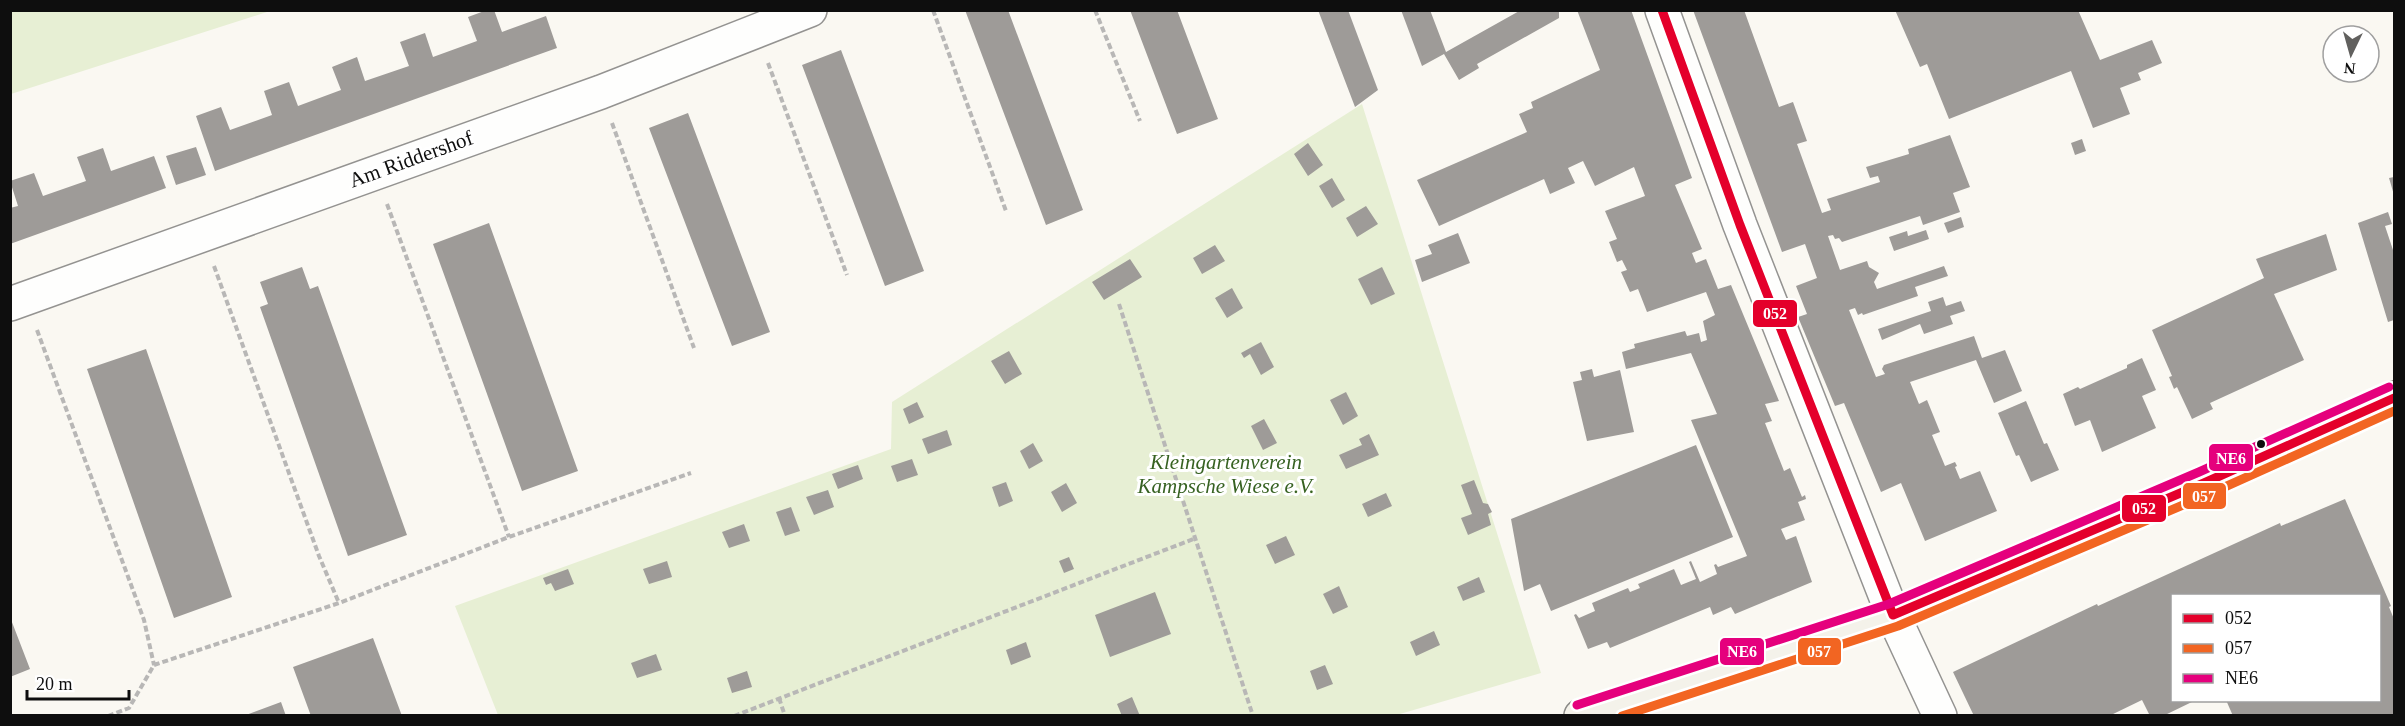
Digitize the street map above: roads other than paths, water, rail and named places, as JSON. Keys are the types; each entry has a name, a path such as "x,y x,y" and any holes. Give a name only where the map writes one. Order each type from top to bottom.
{"main road":[{"path":"1581,716 1893,615 2204,483 2394,398"}],"street":[{"name":"Am Riddershof","path":"18,301 600,92 810,10"},
{"path":"1662,10 1740,225 1893,615 1940,716"}],"park label":[{"name":"Kleingartenverein Kampsche Wiese e.V.","path":"1226,474"}]}
